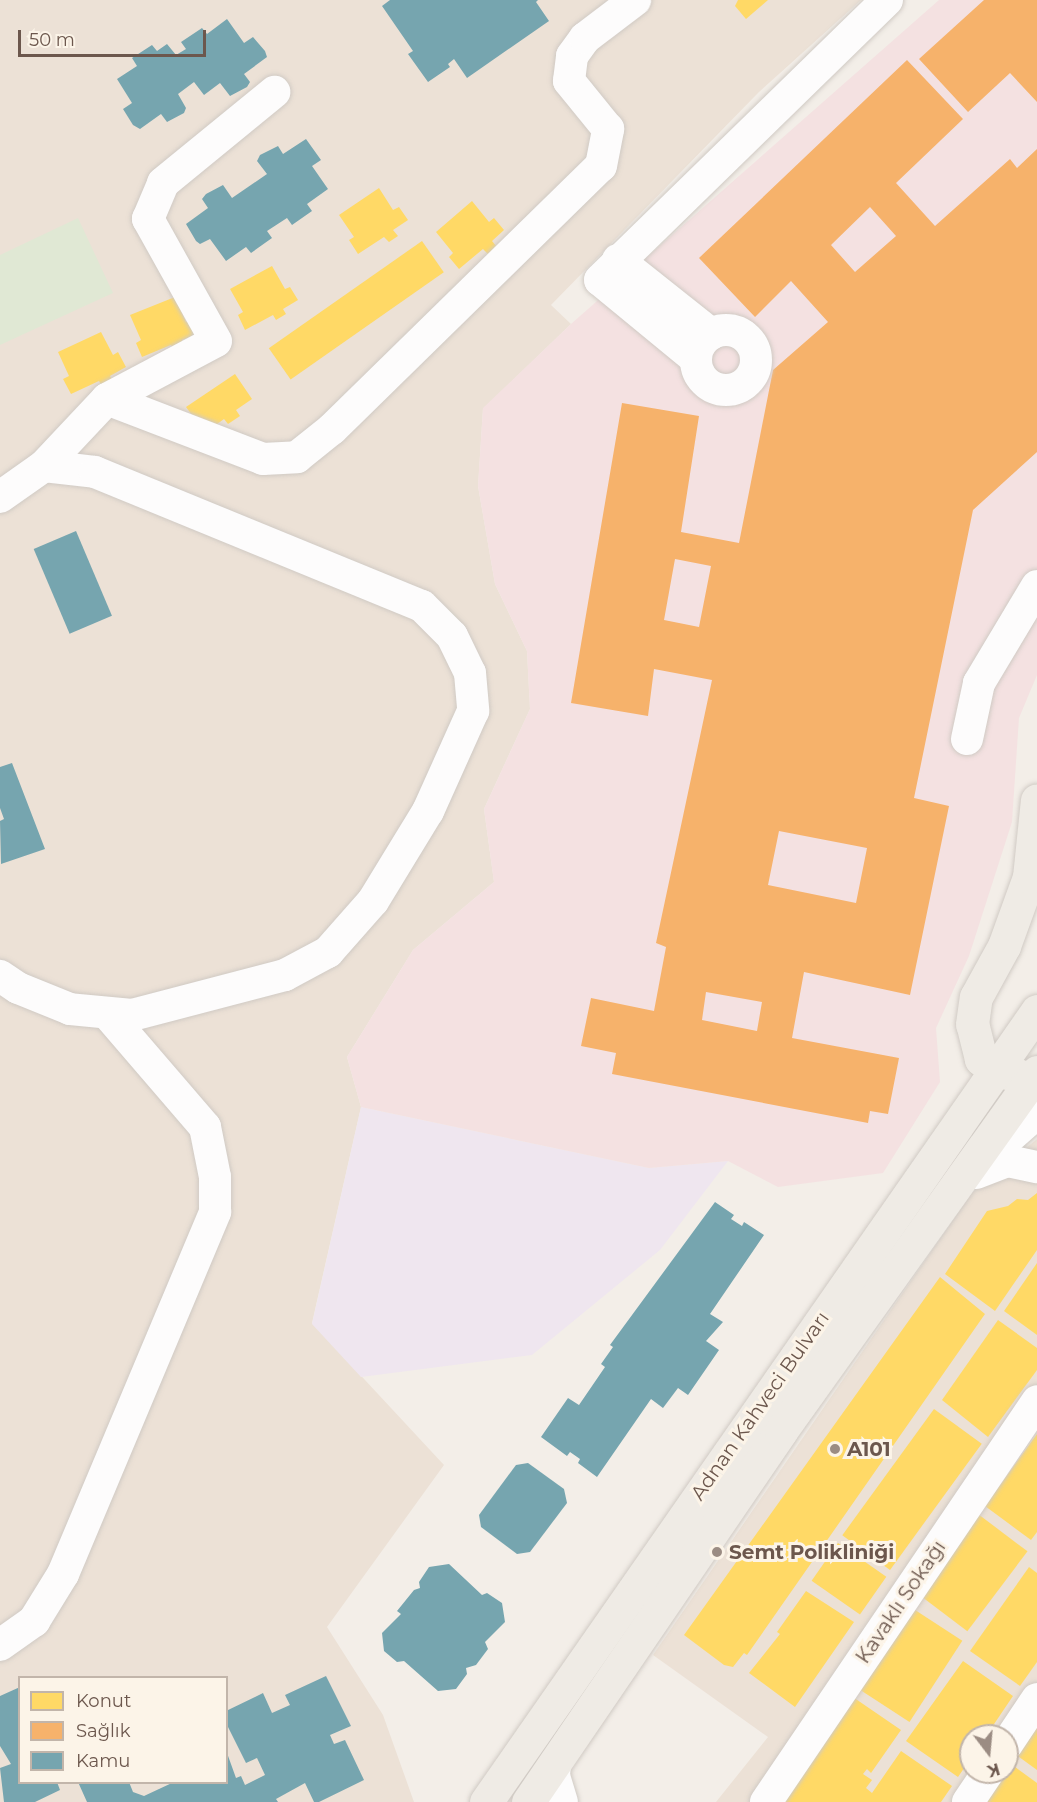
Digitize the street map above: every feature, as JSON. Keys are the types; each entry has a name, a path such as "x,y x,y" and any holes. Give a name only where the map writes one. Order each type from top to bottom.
{"main road":[{"path":"1037,800 1029,877 1004,946 976,997 972,1024 981,1059 998,1071 1022,1075 1037,1067"},
{"name":"Adnan Kahveci Bulvarı","path":"486,1802 756,1410 998,1071 1037,1011"},
{"name":"Adnan Kahveci Bulvarı","path":"528,1802 781,1431 1037,1072"}],"street":[{"path":"107,399 263,459 297,457 332,429 601,166 608,129 569,81 572,56 585,38 635,0"},
{"path":"704,346 600,280 887,0"},
{"path":"0,497 45,466 107,399 216,341 148,219 163,183 274,92"},
{"path":"0,976 18,988 70,1009 132,1015 285,975 328,952 373,900 428,811 473,711 470,674 452,636 422,606 96,472 45,466"},
{"path":"967,739 979,683 1037,586"},
{"path":"0,1645 34,1621 63,1574 215,1212 216,1176 205,1127 107,1012"},
{"path":"959,1181 1037,1113"},
{"path":"959,1181 1008,1161 1037,1167"},
{"name":"Kavaklı Sokağı","path":"766,1802 1037,1401"},
{"path":"1019,1726 1037,1699"},
{"path":"555,1764 554,1776 562,1802"},
{"path":"968,1802 980,1784"}],"shaded area":[{"path":"0,0 861,0 759,92 551,305 571,324 483,409 478,486 495,584 527,651 530,709 484,809 494,882 413,950 347,1057 361,1107 312,1323 444,1465 327,1627 383,1715 414,1802 0,1802"},
{"path":"939,0 1037,0 1037,675 1019,718 1012,822 969,956 936,1028 940,1082 883,1173 778,1187 728,1161 649,1168 361,1107 347,1057 413,950 494,882 484,809 530,709 527,651 495,584 478,486 483,408 571,324"},
{"path":"361,1107 649,1168 728,1161 660,1250 532,1355 361,1377 312,1324"},
{"path":"1037,1139 1037,1802 716,1802 768,1737 653,1655 971,1194"}],"green space":[{"path":"78,218 113,293 0,345 0,255"}],"building: Konut":[{"path":"738,0 768,0 746,19 735,6"},
{"path":"379,188 393,210 399,207 408,220 393,230 398,236 389,242 384,237 358,254 349,240 354,237 339,215"},
{"path":"472,201 489,222 494,218 504,230 492,241 497,247 488,254 483,249 459,269 449,257 453,253 436,232"},
{"path":"422,241 444,272 291,379 269,348"},
{"path":"272,266 285,289 290,287 298,300 283,309 286,314 276,320 273,315 245,330 238,315 243,312 230,289"},
{"path":"175,297 186,322 191,319 198,334 182,340 185,347 174,351 171,345 142,357 136,343 141,340 130,315"},
{"path":"101,332 113,355 118,352 126,367 110,376 113,381 102,386 99,381 71,394 63,379 69,376 58,352"},
{"path":"235,374 252,399 236,410 240,416 228,424 224,419 205,433 186,407"},
{"path":"1037,1193 1037,1250 995,1311 945,1274 987,1211 1008,1206 1017,1199 1028,1200"},
{"path":"1037,1263 1037,1335 1004,1311"},
{"path":"940,1277 985,1314 747,1655 744,1653 733,1667 724,1665 684,1635"},
{"path":"998,1320 1037,1348 1037,1370 988,1437 942,1400"},
{"path":"934,1409 982,1444 890,1570 842,1535"},
{"path":"1037,1434 1037,1532 1031,1540 985,1506"},
{"path":"978,1514 1028,1551 967,1631 918,1594"},
{"path":"838,1543 886,1577 860,1615 812,1581"},
{"path":"1029,1567 1037,1573 1037,1662 1020,1686 970,1651"},
{"path":"806,1591 854,1622 795,1707 749,1673 780,1634 777,1632"},
{"path":"912,1608 962,1641 909,1722 859,1689"},
{"path":"963,1661 1013,1696 994,1724 959,1724 958,1777 906,1741"},
{"path":"847,1693 901,1730 871,1773 867,1769 863,1774 872,1780 866,1788 872,1793 901,1751 952,1786 941,1802 773,1802"},
{"path":"1037,1722 1037,1770 1019,1757 1019,1748"},
{"path":"1019,1770 1037,1783 1037,1802 983,1802 996,1784 1019,1784"}],"building: Sağlık":[{"path":"984,0 1037,0 1037,102 1010,73 968,112 919,59"},
{"path":"907,60 963,119 896,183 935,226 1010,159 1017,168 1037,149 1037,452 973,510 914,798 949,806 910,995 804,972 792,1038 899,1058 888,1114 870,1111 868,1123 612,1074 616,1053 581,1046 591,998 654,1011 666,947 656,943 712,680 654,669 648,716 571,703 622,403 699,416 681,532 739,543 773,370 828,322 791,281 755,317 699,258","holes":["870,207 896,236 855,272 831,245","675,559 711,566 699,627 664,620","779,831 867,848 856,903 768,885","706,992 762,1002 757,1031 702,1020"]}],"building: Kamu":[{"path":"390,0 538,0 536,2 549,21 467,78 454,59 448,64 450,67 428,82 408,54 413,51 382,6"},
{"path":"227,19 244,43 253,37 265,51 267,57 244,74 250,82 247,87 230,96 220,83 204,95 194,82 178,94 186,108 184,113 167,122 161,114 140,129 133,125 123,109 132,103 117,79 137,66 132,58 152,45 157,51 167,44 176,55 186,49 181,42 202,28 207,34"},
{"path":"306,139 321,160 312,166 328,189 307,204 312,211 292,225 287,218 267,231 272,238 251,253 246,247 226,261 210,239 200,244 196,241 186,224 208,208 202,199 206,194 223,185 232,198 267,174 257,161 260,155 278,146 283,154"},
{"path":"76,531 112,616 70,634 34,549"},
{"path":"12,763 45,849 1,864 0,821 4,819 0,808 0,767"},
{"path":"715,1202 734,1215 731,1219 742,1226 744,1222 764,1235 710,1314 723,1322 706,1341 719,1350 688,1395 678,1388 663,1408 651,1399 597,1477 578,1463 580,1459 570,1452 567,1456 541,1437 568,1398 579,1405 605,1367 601,1364 613,1347 610,1345"},
{"path":"528,1463 564,1489 567,1503 530,1552 517,1554 481,1527 479,1515 516,1465"},
{"path":"449,1564 482,1595 487,1593 502,1603 505,1622 485,1642 488,1649 476,1665 466,1668 467,1674 456,1689 438,1691 404,1661 397,1662 384,1651 382,1633 401,1614 397,1611 414,1590 420,1588 419,1582 429,1567"},
{"path":"326,1676 351,1726 330,1735 334,1744 345,1740 364,1780 319,1802 314,1802 305,1783 276,1799 278,1802 87,1802 79,1784 130,1784 133,1792 144,1796 170,1784 228,1784 228,1756 236,1778 241,1776 245,1785 265,1775 257,1758 246,1763 228,1727 228,1710 263,1693 272,1713 290,1705 285,1695"},
{"path":"18,1688 18,1784 58,1784 60,1790 35,1802 4,1802 0,1768 11,1764 0,1746 0,1696"}],"place":[{"name":"A101","path":"835,1449"},
{"name":"Semt Polikliniği","path":"717,1552"}]}
